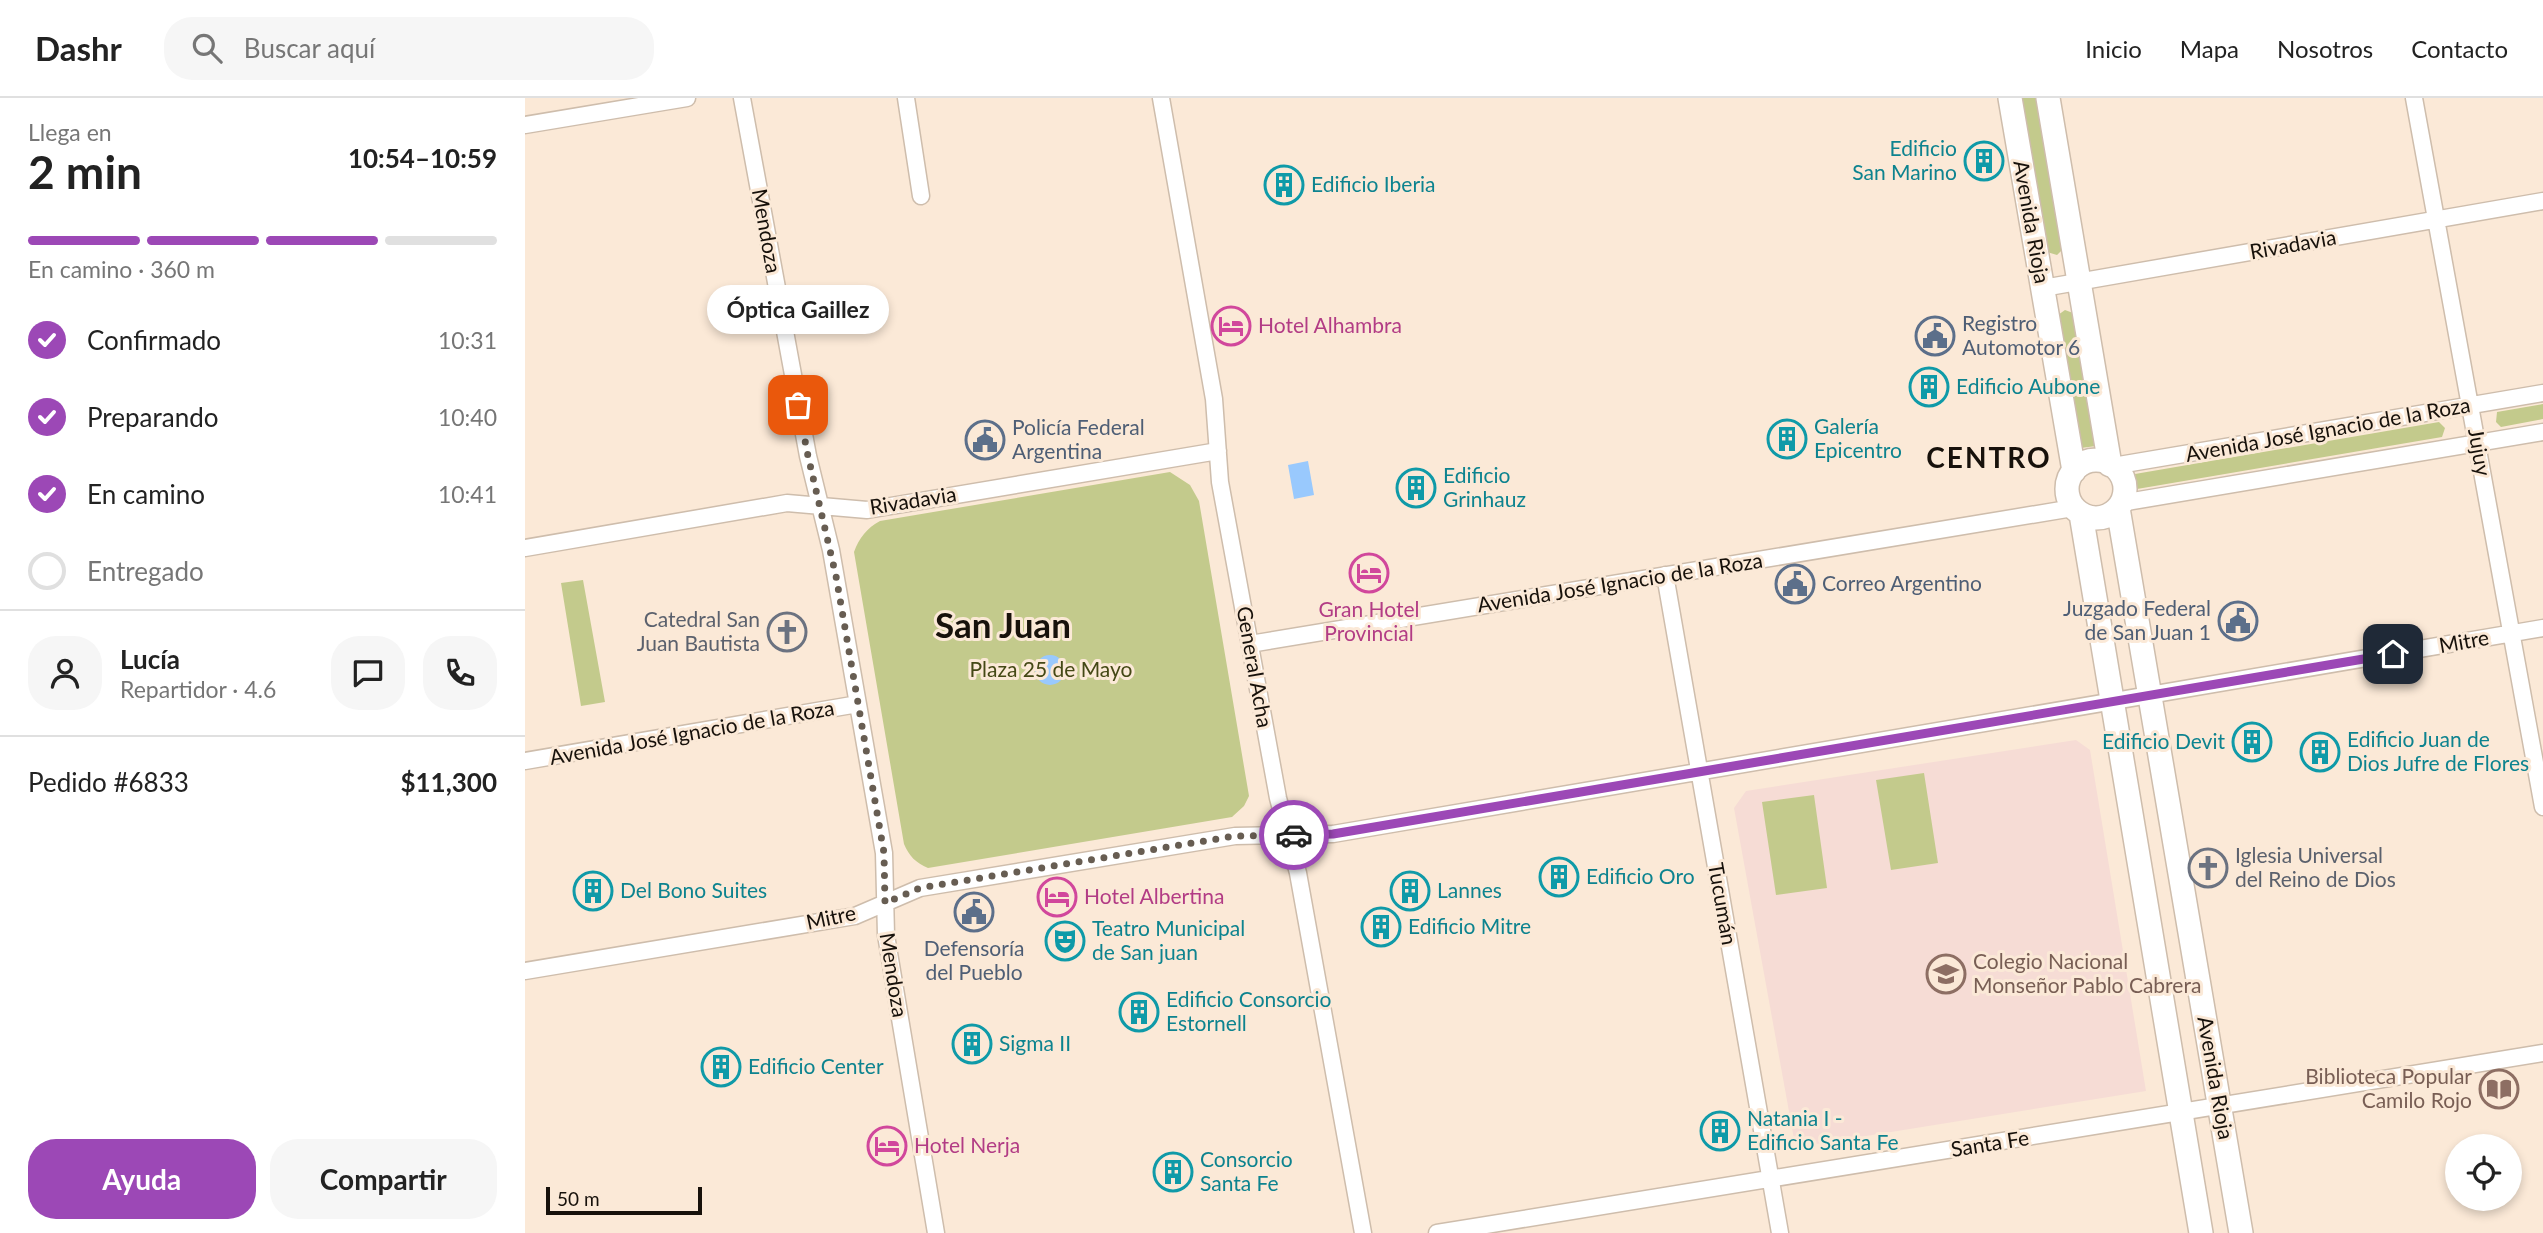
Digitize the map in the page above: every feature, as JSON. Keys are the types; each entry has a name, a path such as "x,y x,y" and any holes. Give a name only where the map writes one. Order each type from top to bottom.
{"main road":[{"name":"Avenida Rioja","path":"2010,98 2074,471"},
{"name":"Avenida Rioja","path":"2048,98 2112,466"},
{"path":"2097,461 2112,466 2125,486 2119,506 2095,519 2077,511 2067,493 2074,471 2088,462 2097,461"},
{"name":"Avenida Rioja","path":"2119,506 2241,1233"},
{"name":"Avenida Rioja","path":"2077,511 2113,701 2201,1233"}],"street":[{"path":"525,125 687,98"},
{"name":"Mendoza","path":"742,98 808,456 831,550 884,853 886,934 936,1233"},
{"path":"906,98 921,196"},
{"name":"General Acha","path":"1161,98 1214,399 1220,482 1278,798 1298,873 1363,1233"},
{"name":"Jujuy","path":"2414,98 2543,807"},
{"name":"Rivadavia","path":"2043,288 2543,201"},
{"name":"Avenida José Ignacio de la Roza","path":"2112,466 2543,393"},
{"name":"Avenida José Ignacio de la Roza","path":"2119,506 2543,432"},
{"name":"Rivadavia","path":"525,548 787,503 867,510 1218,451"},
{"name":"Avenida José Ignacio de la Roza","path":"1250,643 2077,511"},
{"name":"Tucumán","path":"1665,575 1780,1233"},
{"name":"Mitre","path":"525,971 855,916 920,888 1235,836 1333,834 2543,628"},
{"name":"Avenida José Ignacio de la Roza","path":"525,761 858,704"},
{"name":"Santa Fe","path":"1437,1233 2543,1053"}],"shaded area":[{"path":"2076,740 2090,750 2146,1091 1804,1146 1794,1139 1734,808 1746,791"}],"green space":[{"path":"2021,98 2037,98 2062,250 2057,255 2047,252"},
{"path":"2065,310 2073,313 2096,446 2081,448 2058,315"},
{"path":"2543,404 2543,419 2501,427 2496,422 2497,412"},
{"path":"2439,422 2445,428 2442,437 2137,489 2135,474"},
{"name":"Plaza 25 de Mayo","path":"1170,472 1190,485 1199,501 1249,796 1244,806 1232,817 928,868 920,864 904,844 854,552 861,538 880,521"},
{"path":"583,580 605,702 581,706 561,583"},
{"path":"1924,773 1938,863 1891,870 1876,780"},
{"path":"1814,795 1827,888 1776,895 1762,802"}],"water":[{"path":"1308,461 1314,495 1294,499 1288,465"},
{"path":"1050,655 1061,659 1065,670 1061,681 1050,685 1039,681 1035,670 1039,659"}],"way so far":[{"path":"798,405 836,576 884,853 885,903 920,888 944,884 1235,836 1294,835"}],"place":[{"name":"Edificio San Marino","path":"1984,161"},
{"name":"Edificio Iberia","path":"1284,185"},
{"name":"Hotel Alhambra","path":"1231,326"},
{"name":"Registro Automotor 6","path":"1935,336"},
{"name":"Edificio Aubone","path":"1929,387"},
{"name":"Óptica Gaillez","path":"798,405"},
{"name":"Galería Epicentro","path":"1787,439"},
{"name":"Policía Federal Argentina","path":"985,440"},
{"name":"Edificio Grinhauz","path":"1416,488"},
{"name":"Gran Hotel Provincial","path":"1369,573"},
{"name":"Correo Argentino","path":"1795,584"},
{"name":"Juzgado Federal de San Juan 1","path":"2238,621"},
{"name":"Catedral San Juan Bautista","path":"787,632"},
{"name":"Edificio Devit","path":"2252,742"},
{"name":"Edificio Juan de Dios Jufre de Flores","path":"2320,752"},
{"name":"Iglesia Universal del Reino de Dios","path":"2208,868"},
{"name":"Edificio Oro","path":"1559,877"},
{"name":"Del Bono Suites","path":"593,891"},
{"name":"Lannes","path":"1410,891"},
{"name":"Hotel Albertina","path":"1057,897"},
{"name":"Defensoría del Pueblo","path":"974,912"},
{"name":"Edificio Mitre","path":"1381,927"},
{"name":"Teatro Municipal de San juan","path":"1065,941"},
{"name":"Colegio Nacional Monseñor Pablo Cabrera","path":"1946,974"},
{"name":"Edificio Consorcio Estornell","path":"1139,1012"},
{"name":"Sigma II","path":"972,1044"},
{"name":"Edificio Center","path":"721,1067"},
{"name":"Biblioteca Popular Camilo Rojo","path":"2499,1089"},
{"name":"Natania I - Edificio Santa Fe","path":"1720,1131"},
{"name":"Hotel Nerja","path":"887,1146"},
{"name":"Consorcio Santa Fe","path":"1173,1172"}],"district":[{"name":"CENTRO","path":"1989,458"},
{"name":"San Juan","path":"1003,626"}],"route":[{"path":"1294,835 1333,834 2393,654"}]}
